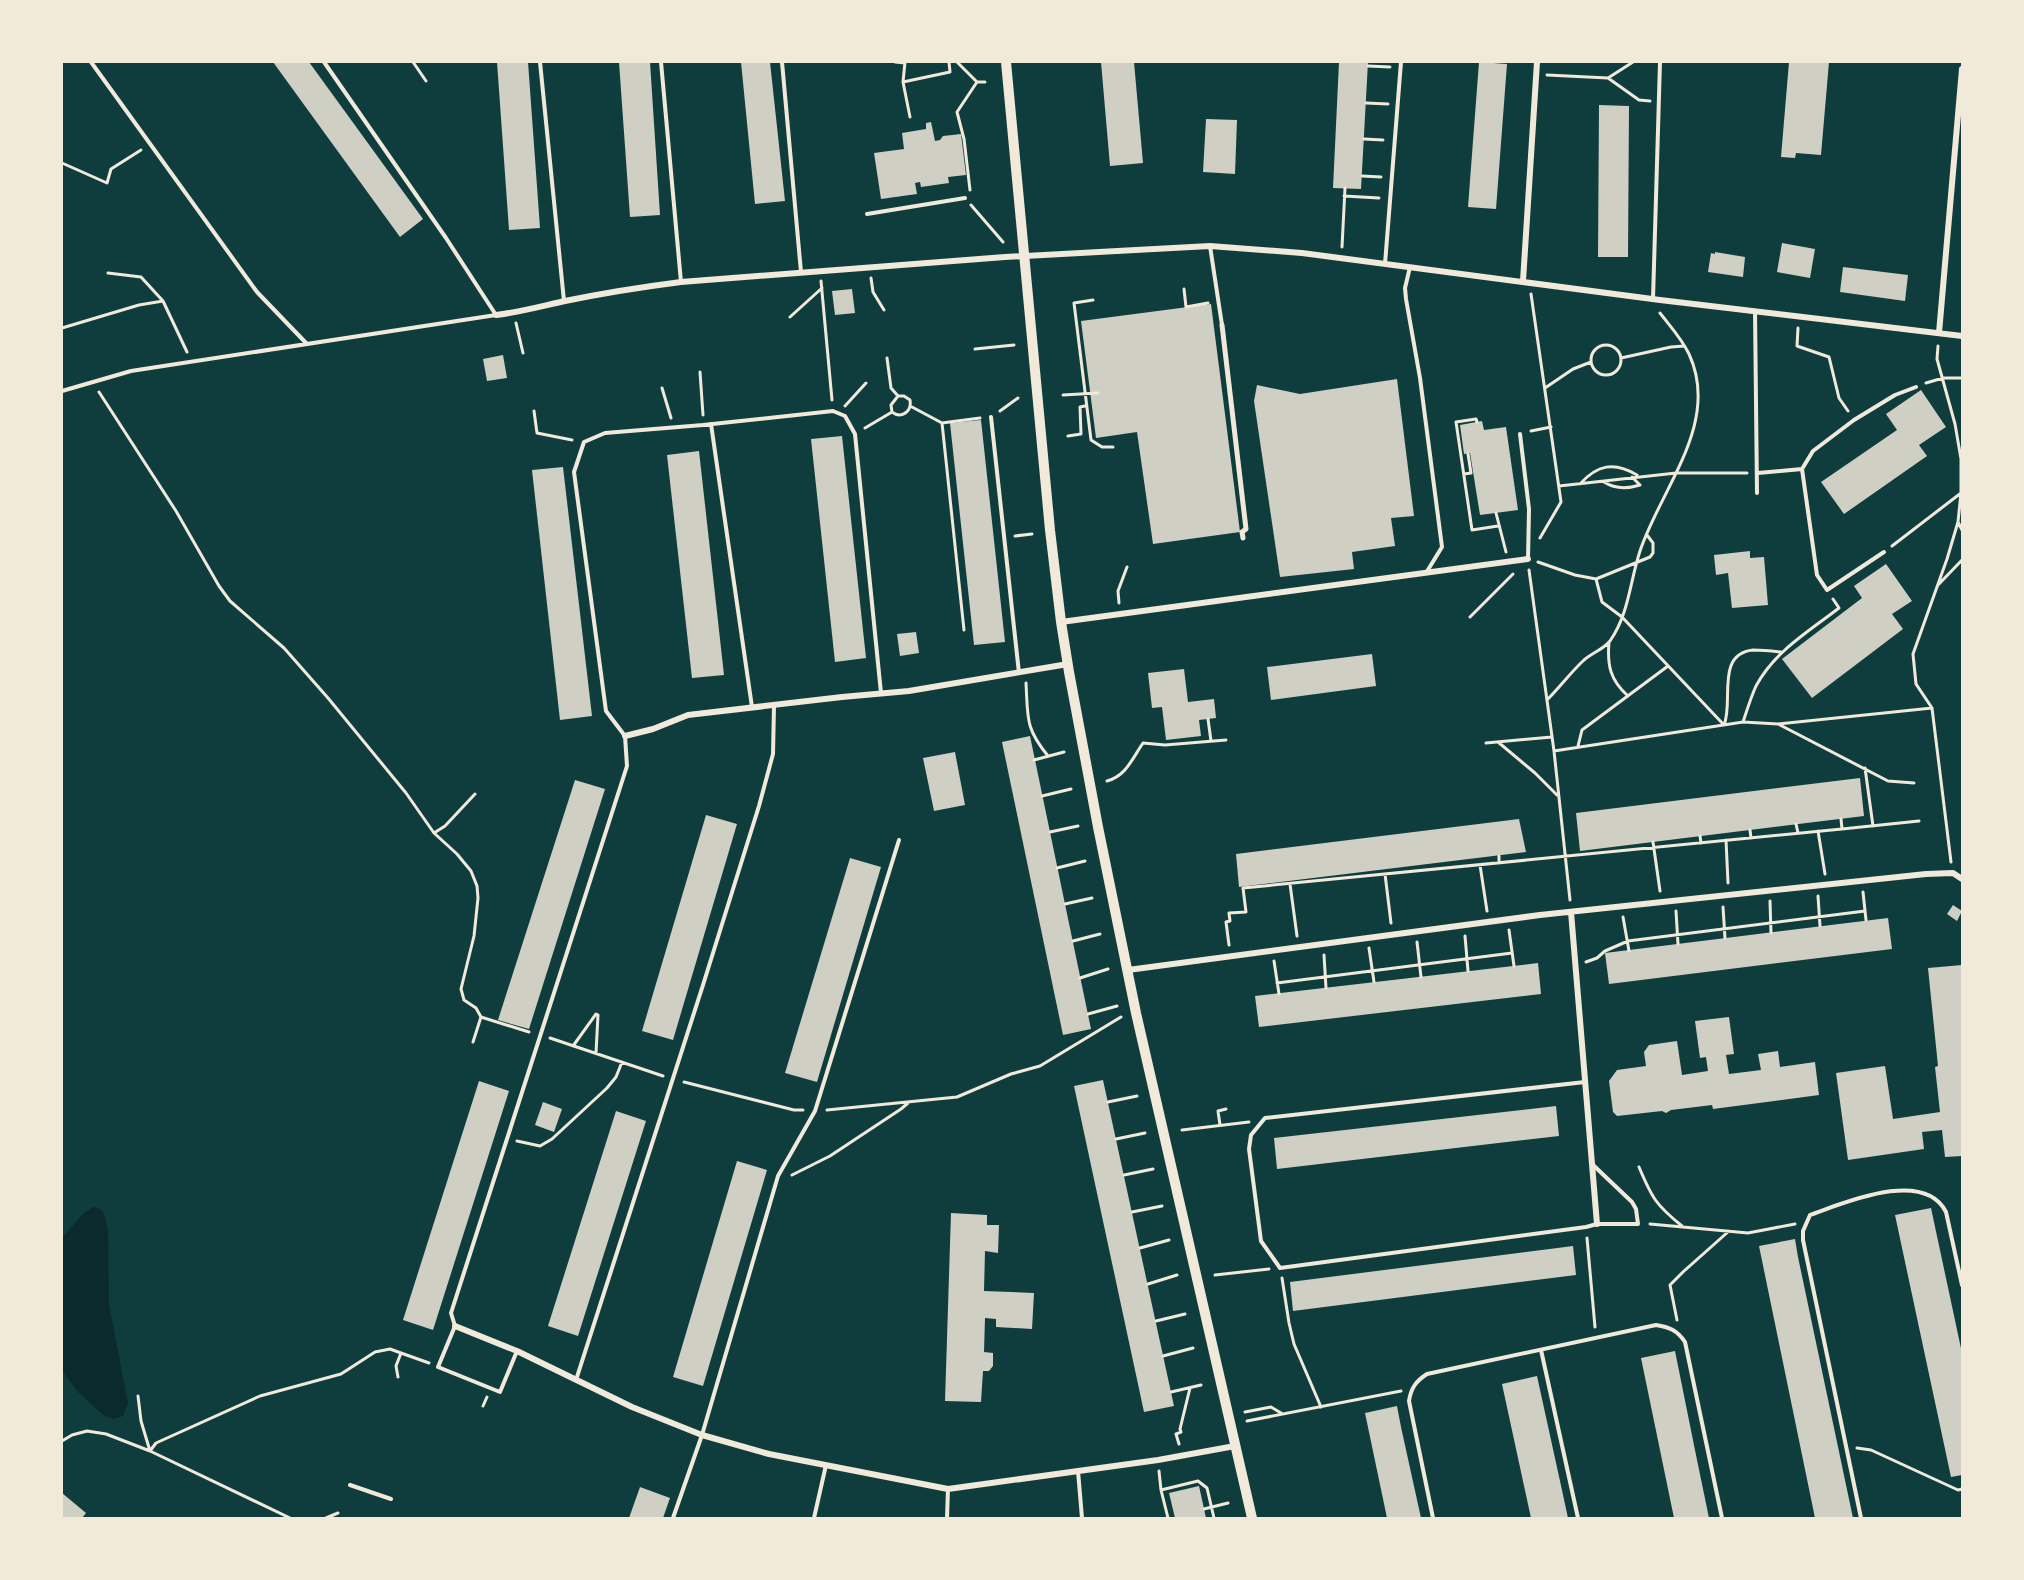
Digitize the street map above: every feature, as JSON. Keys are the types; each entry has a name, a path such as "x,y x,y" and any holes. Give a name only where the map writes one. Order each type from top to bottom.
{"street":[{"path":"1006,62 1039,424 1061,622 1068,664 1098,827 1128,970 1252,1518"},
{"path":"1526,281 1537,62"},
{"path":"1940,333 1962,69"},
{"path":"496,315 564,301 681,282 1025,255 1210,246 1341,258 1962,336"},
{"path":"1222,325 1246,529 1242,532 1243,538"},
{"path":"1061,622 1527,559"},
{"path":"624,736 653,729 688,716 909,691 1068,664"},
{"path":"1128,970 1621,906 1953,873 1962,879"},
{"path":"1571,912 1597,1224"},
{"path":"455,1326 517,1351 632,1407 702,1435 769,1454 948,1489 1158,1460 1234,1446"}],"lane":[{"path":"91,62 257,292 308,344"},
{"path":"62,391 131,371 496,315 446,238 324,62"},
{"path":"540,62 564,301"},
{"path":"661,62 681,282"},
{"path":"782,62 801,272"},
{"path":"1385,264 1401,62"},
{"path":"1657,299 1660,62"},
{"path":"867,214 965,198"},
{"path":"1210,246 1222,325"},
{"path":"1410,267 1405,288 1406,299 1420,378 1442,547 1426,574"},
{"path":"1755,310 1757,493"},
{"path":"1884,552 1827,590 1817,575 1802,469 1813,451 1854,420 1895,395 1916,387"},
{"path":"517,1351 500,1392 438,1366 455,1326 451,1313 627,766 624,736 606,711 574,472 584,442 605,433 833,411 845,416 855,434 881,694"},
{"path":"991,417 1022,673"},
{"path":"711,424 753,707"},
{"path":"1520,434 1528,509 1527,559"},
{"path":"1758,473 1802,469"},
{"path":"576,1381 759,806 773,754 774,706"},
{"path":"674,1518 702,1435 777,1182 815,1111 899,840"},
{"path":"1586,1082 1265,1119 1251,1135 1249,1149 1261,1241 1280,1268 1597,1224 1638,1224 1636,1209 1632,1202 1591,1164"},
{"path":"1861,1518 1803,1240 1805,1222 1810,1215 1862,1197 1896,1191 1918,1192 1931,1196 1941,1202 1946,1212 1962,1285"},
{"path":"1433,1518 1409,1401 1411,1389 1427,1374 1656,1325 1668,1326 1679,1333 1684,1342 1722,1518"},
{"path":"1541,1350 1578,1518"},
{"path":"814,1518 826,1465"},
{"path":"1078,1471 1082,1518"},
{"path":"350,1485 391,1499"},
{"path":"947,1518 948,1489"}],"path":[{"path":"413,62 426,81"},
{"path":"895,62 905,62 903,82 910,117"},
{"path":"903,82 950,72 949,62"},
{"path":"957,62 977,82 986,82"},
{"path":"1608,78 1633,62"},
{"path":"1368,66 1400,68"},
{"path":"1537,75 1608,78 1639,100 1659,101"},
{"path":"977,82 957,112 964,139 970,190 965,198 1003,242"},
{"path":"1366,103 1398,105"},
{"path":"1364,139 1395,141"},
{"path":"62,163 107,183 111,169 150,144"},
{"path":"1362,176 1392,178"},
{"path":"1341,258 1345,188"},
{"path":"1344,196 1390,199"},
{"path":"869,267 873,292 884,310"},
{"path":"820,271 833,411"},
{"path":"108,273 141,277 163,301 192,361"},
{"path":"1470,617 1527,559 1561,502 1545,388 1526,281"},
{"path":"790,317 822,288"},
{"path":"1184,289 1186,307 1219,302"},
{"path":"1628,696 1619,688 1610,674 1609,642 1622,617 1640,551 1676,472 1695,422 1699,401 1696,377 1689,353 1660,313 1657,299"},
{"path":"1094,300 1074,303 1084,394 1091,440 1102,447 1113,447"},
{"path":"62,328 139,305 163,301"},
{"path":"514,313 523,353"},
{"path":"1798,316 1797,346 1829,357 1839,398 1854,420"},
{"path":"1940,333 1937,359 1957,436 1961,459 1962,493 1958,522 1947,560 1913,654 1916,684 1932,708 1953,873"},
{"path":"975,349 1014,345"},
{"path":"1604,345 1613,347 1621,358 1615,372 1606,375 1596,371 1592,362 1593,353 1604,345"},
{"path":"1621,358 1684,346"},
{"path":"887,358 891,388 898,396 904,396 910,400 911,406 909,411 902,415 892,412"},
{"path":"1545,388 1573,369 1592,362"},
{"path":"700,372 703,425"},
{"path":"1916,387 1943,378 1962,378"},
{"path":"93,383 176,511 230,601 284,648 314,681 406,793 434,833 471,871 477,886 478,898 474,936 461,989 464,1000 476,1008 481,1017 673,1079 794,1110 815,1111 957,1097 1011,1074 1040,1066 1119,1017"},
{"path":"838,413 866,383"},
{"path":"662,388 674,428"},
{"path":"1063,395 1098,393"},
{"path":"892,412 891,405 898,396"},
{"path":"911,406 942,423 991,417 1018,398"},
{"path":"1068,436 1082,434 1080,407 1086,406"},
{"path":"534,411 537,434 584,442"},
{"path":"866,427 892,412"},
{"path":"1476,422 1476,419 1456,422 1473,530 1498,526"},
{"path":"942,423 964,630"},
{"path":"1520,434 1551,427"},
{"path":"1464,474 1471,473 1468,454"},
{"path":"1580,484 1590,473 1612,466 1639,476"},
{"path":"1559,486 1676,472 1758,473"},
{"path":"1602,481 1625,488 1640,485 1632,477"},
{"path":"1884,552 1962,493"},
{"path":"1496,513 1504,547"},
{"path":"1958,522 1962,530"},
{"path":"1012,537 1032,534"},
{"path":"1527,559 1575,575 1596,579 1646,560 1653,553 1653,543 1647,535"},
{"path":"1527,559 1554,751 1571,912"},
{"path":"1937,585 1962,560"},
{"path":"1121,614 1118,591 1127,567"},
{"path":"1596,579 1602,602 1622,617 1724,725"},
{"path":"1743,722 1755,688 1781,652 1839,608 1827,590"},
{"path":"1547,700 1584,660 1609,642"},
{"path":"1724,725 1728,716 1729,669 1735,659 1752,650 1781,652"},
{"path":"1578,747 1582,730 1668,666"},
{"path":"1022,673 1032,733 1048,756"},
{"path":"1554,751 1743,722 1778,724 1932,708"},
{"path":"1208,719 1211,741"},
{"path":"1778,724 1888,781 1914,783"},
{"path":"1486,743 1552,737"},
{"path":"1107,781 1123,774 1143,743 1165,746 1226,740"},
{"path":"1498,742 1559,796"},
{"path":"1034,759 1064,752"},
{"path":"1865,768 1873,826"},
{"path":"1042,796 1071,789"},
{"path":"434,833 445,826 475,794"},
{"path":"1841,819 1842,829"},
{"path":"1230,956 1226,922 1230,921 1229,913 1246,912 1243,888 1358,875 1480,865 1606,850 1654,848 1919,821"},
{"path":"1796,824 1798,833"},
{"path":"1050,832 1078,826"},
{"path":"1750,830 1751,838"},
{"path":"1818,831 1827,885"},
{"path":"1700,836 1701,843"},
{"path":"1725,938 1726,840"},
{"path":"1653,842 1661,902"},
{"path":"1499,856 1499,863"},
{"path":"1057,868 1085,861"},
{"path":"1450,862 1451,868"},
{"path":"1480,865 1488,922"},
{"path":"1404,867 1405,872"},
{"path":"1385,874 1393,934"},
{"path":"1862,881 1866,920"},
{"path":"1290,884 1298,947"},
{"path":"1817,886 1820,926"},
{"path":"1770,891 1771,933"},
{"path":"1065,904 1092,898"},
{"path":"1675,901 1678,944"},
{"path":"1621,906 1629,951"},
{"path":"1576,964 1590,962 1605,951 1628,941 1864,911"},
{"path":"1508,919 1514,966"},
{"path":"1463,925 1468,971"},
{"path":"1415,931 1421,977"},
{"path":"1072,941 1100,934"},
{"path":"1367,938 1374,982"},
{"path":"1323,944 1326,988"},
{"path":"1272,951 1279,994"},
{"path":"1277,983 1512,953"},
{"path":"1080,978 1108,969"},
{"path":"1088,1014 1117,1006"},
{"path":"573,1046 596,1014 598,1015 596,1053"},
{"path":"473,1042 481,1017"},
{"path":"507,1138 540,1146 552,1139 607,1088 616,1077 622,1062"},
{"path":"1108,1102 1137,1096"},
{"path":"777,1182 830,1156 901,1109 909,1101"},
{"path":"1220,1125 1218,1111 1226,1109"},
{"path":"1182,1130 1246,1122"},
{"path":"1116,1139 1145,1133"},
{"path":"1639,1167 1650,1192 1661,1209 1684,1227"},
{"path":"1124,1175 1153,1169"},
{"path":"1132,1212 1162,1206"},
{"path":"1656,1225 1748,1233 1805,1222"},
{"path":"1586,1227 1596,1338"},
{"path":"1679,1333 1670,1285 1729,1231"},
{"path":"1140,1248 1169,1240"},
{"path":"1215,1275 1280,1268 1288,1323 1294,1344 1321,1407"},
{"path":"1148,1284 1177,1275"},
{"path":"1156,1321 1185,1314"},
{"path":"1163,1356 1193,1348"},
{"path":"150,1451 156,1443 260,1396 341,1374 375,1352 390,1349 438,1366"},
{"path":"398,1377 396,1366 401,1353"},
{"path":"1171,1392 1201,1385"},
{"path":"1182,1456 1176,1434 1181,1432 1190,1388"},
{"path":"1247,1421 1411,1389"},
{"path":"138,1396 141,1422 150,1451"},
{"path":"1245,1412 1271,1407 1282,1414"},
{"path":"62,1441 72,1434 87,1431 106,1434 150,1451 290,1518"},
{"path":"1846,1449 1862,1447 1871,1450 1958,1490 1962,1489"},
{"path":"1158,1460 1161,1490 1168,1518"},
{"path":"1161,1490 1198,1481 1207,1488 1214,1518"},
{"path":"1204,1509 1228,1503"},
{"path":"326,1518 338,1513"}],"water":[{"path":"94,1207 104,1213 108,1231 109,1305 128,1403 123,1416 114,1419 102,1414 78,1392 62,1371 62,1238 84,1213"}],"building":[{"path":"273,62 309,62 423,219 400,237"},
{"path":"497,62 528,62 540,228 509,230"},
{"path":"619,62 650,62 660,215 630,217"},
{"path":"741,62 770,62 785,201 755,204"},
{"path":"1101,62 1134,62 1143,163 1110,166"},
{"path":"1339,62 1368,62 1361,189 1333,188"},
{"path":"1479,62 1507,64 1496,209 1468,207"},
{"path":"1789,62 1829,62 1821,155 1796,153 1795,158 1781,157"},
{"path":"1599,105 1629,106 1628,257 1598,257"},
{"path":"1206,119 1237,120 1235,174 1203,172"},
{"path":"931,122 935,141 940,140 943,136 961,134 966,175 948,177 949,183 921,187 920,182 915,183 917,194 881,199 874,153 904,149 902,133 926,129 926,123"},
{"path":"1782,243 1815,249 1810,278 1777,272"},
{"path":"1715,252 1745,257 1743,277 1708,272 1711,253 1715,254"},
{"path":"1843,267 1908,275 1905,301 1840,292"},
{"path":"852,289 855,313 835,315 832,291"},
{"path":"1211,304 1240,532 1153,544 1137,432 1096,438 1081,321"},
{"path":"503,355 507,378 487,381 483,359"},
{"path":"1397,379 1414,516 1391,518 1395,546 1352,552 1354,569 1280,577 1254,401 1257,385 1300,394"},
{"path":"1921,390 1946,427 1919,445 1927,456 1844,514 1821,482 1897,430 1886,414"},
{"path":"981,420 1005,642 974,645 950,423"},
{"path":"1482,421 1484,430 1506,427 1518,510 1480,515 1470,453 1464,454 1460,425"},
{"path":"842,436 866,658 835,662 811,439"},
{"path":"699,451 724,675 692,678 667,455"},
{"path":"563,467 592,716 560,720 532,470"},
{"path":"1750,551 1750,558 1764,557 1768,605 1732,608 1728,573 1716,575 1714,555"},
{"path":"1886,564 1912,601 1892,614 1903,629 1812,698 1782,659 1862,598 1854,586"},
{"path":"916,632 919,653 900,656 897,634"},
{"path":"1372,654 1376,686 1271,700 1267,667"},
{"path":"1184,669 1188,702 1214,699 1216,718 1199,720 1201,736 1166,740 1162,707 1152,708 1148,673"},
{"path":"1030,736 1091,1029 1063,1035 1002,742"},
{"path":"955,752 965,805 934,811 923,758"},
{"path":"1860,778 1864,816 1580,851 1576,813"},
{"path":"575,780 605,789 529,1029 498,1020"},
{"path":"706,815 737,824 673,1040 642,1031"},
{"path":"1519,819 1526,852 1239,887 1236,854"},
{"path":"850,858 881,867 817,1082 785,1073"},
{"path":"1953,905 1962,911 1957,921 1947,914"},
{"path":"1888,918 1892,949 1609,984 1605,953"},
{"path":"1538,963 1541,994 1259,1027 1255,996"},
{"path":"1962,965 1962,1156 1945,1157 1942,1130 1922,1132 1924,1149 1848,1160 1836,1073 1885,1066 1893,1119 1940,1112 1935,1067 1938,1066 1928,968"},
{"path":"1729,1017 1734,1054 1726,1055 1729,1074 1761,1070 1758,1054 1778,1051 1780,1067 1815,1062 1819,1095 1713,1109 1712,1105 1671,1110 1666,1113 1662,1111 1617,1116 1613,1112 1609,1081 1617,1070 1646,1066 1644,1052 1649,1045 1677,1041 1682,1075 1708,1071 1706,1057 1700,1058 1695,1021"},
{"path":"1103,1080 1174,1406 1144,1412 1074,1086"},
{"path":"479,1081 509,1091 433,1330 403,1320"},
{"path":"543,1102 562,1109 554,1132 535,1125"},
{"path":"1556,1106 1559,1136 1277,1169 1274,1138"},
{"path":"616,1111 646,1121 578,1336 548,1326"},
{"path":"737,1161 767,1170 703,1386 673,1377"},
{"path":"1931,1208 1962,1353 1962,1475 1951,1477 1895,1215"},
{"path":"951,1213 987,1215 987,1225 999,1225 998,1253 985,1251 984,1291 1034,1293 1032,1329 996,1327 996,1319 985,1318 984,1352 993,1353 993,1366 989,1371 983,1371 981,1402 945,1401"},
{"path":"1795,1239 1853,1518 1815,1518 1759,1246"},
{"path":"1573,1246 1576,1275 1293,1311 1290,1282"},
{"path":"1675,1351 1709,1518 1674,1518 1641,1358"},
{"path":"1537,1376 1568,1518 1531,1518 1502,1384"},
{"path":"1397,1406 1421,1518 1387,1518 1365,1413"},
{"path":"1199,1486 1206,1518 1175,1518 1169,1493"},
{"path":"640,1487 670,1498 663,1518 629,1518"},
{"path":"62,1493 86,1513 82,1518 62,1518"}]}
